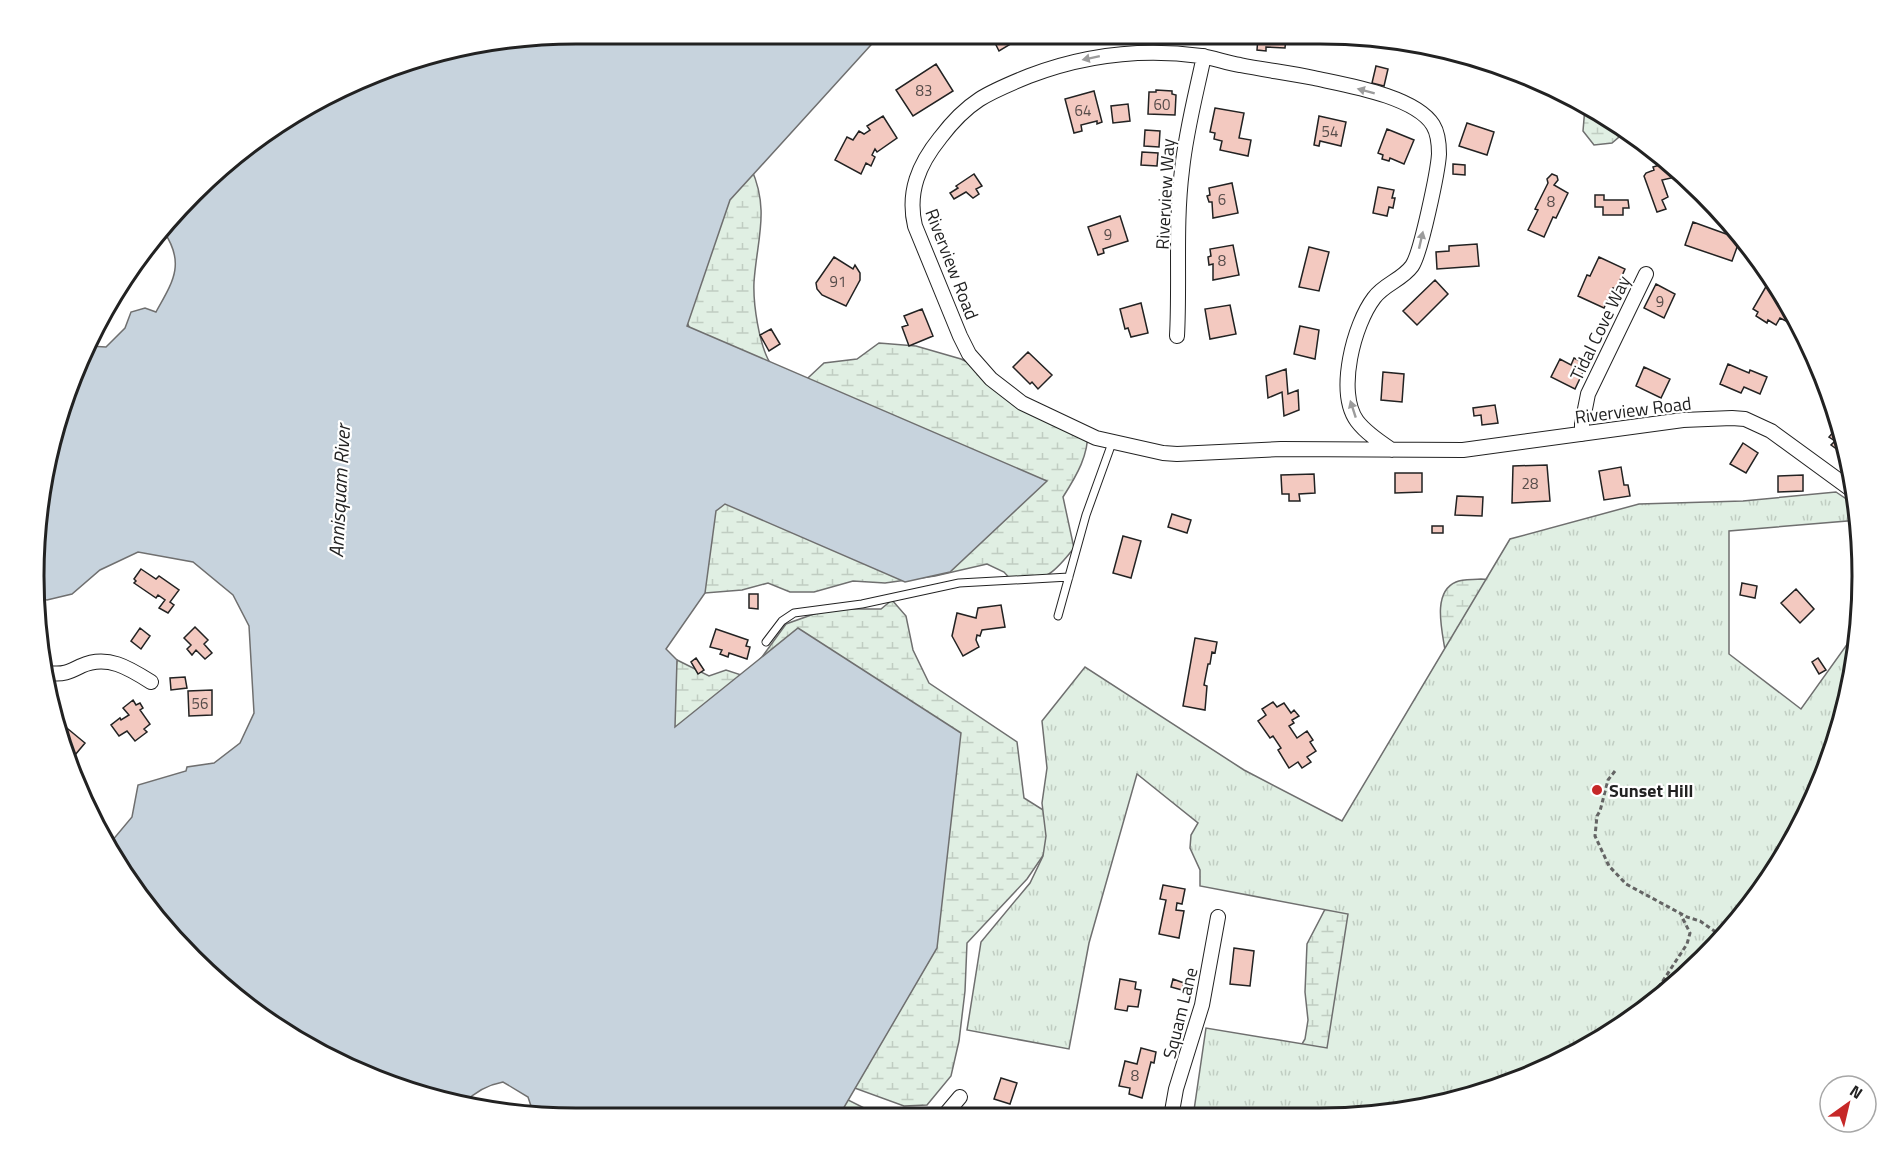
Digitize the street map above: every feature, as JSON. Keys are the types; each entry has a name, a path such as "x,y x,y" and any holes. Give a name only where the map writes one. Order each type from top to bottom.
{"street":[{"name":"Riverview Road","path":"1392,450 1378,441 1357,421 1351,408 1348,381 1350,359 1361,320 1373,299 1382,289 1401,277 1412,266 1418,254 1439,151 1434,126 1424,113 1412,105 1330,81 1237,65 1204,56 1153,52 1097,57 1047,69 981,97 968,107 942,135 925,160 912,192 911,202 915,225 969,354 991,380 1022,403 1076,430 1112,444 1177,454 1281,449 1392,450 1463,450 1683,420 1732,418 1745,419 1771,431 1844,484"},
{"name":"Riverview Way","path":"1177,336 1180,283 1179,207 1182,171 1188,124 1204,56"},
{"name":"Tidal Cove Way","path":"1582,434 1588,394 1646,274"},
{"path":"53,674 69,673 93,662 111,661 151,682"},
{"name":"Squam Lane","path":"1173,1108 1176,1089 1202,1005 1218,917"},
{"path":"950,1108 960,1096"}],"lane":[{"path":"1058,616 1086,515 1112,444"},
{"path":"766,642 782,621 794,613 872,602 959,583 1069,577"}],"path":[{"path":"1615,771 1608,780 1597,816 1595,837 1608,866 1626,884 1700,921 1716,932"},
{"path":"1660,985 1687,944 1690,933 1680,913"}],"green space":[{"path":"1584,114 1620,136 1612,143 1594,145 1583,131"},
{"path":"751,168 757,183 761,211 754,282 758,324 770,363 794,391 824,363 857,359 879,343 916,346 961,359 1002,379 1027,403 1088,428 1084,456 1063,497 1074,548 1049,574 1035,580 1014,583 1004,572 987,564 935,576 885,583 853,581 814,592 790,592 768,583 742,590 705,593 701,578 694,338 682,311 695,223"},
{"path":"1836,492 1847,499 1849,521 1729,531 1729,654 1801,709 1848,643 1834,714 1812,780 1798,812 1763,872 1697,953 1616,1019 1556,1054 1524,1068 1458,1090 1424,1098 1355,1107 1194,1108 1206,1028 1327,1048 1348,914 1200,886 1200,870 1190,848 1191,835 1198,823 1137,774 1089,943 1069,1049 967,1030 981,942 1030,883 1043,856 1046,836 1042,803 1047,768 1042,721 1085,667 1244,770 1342,821 1510,539 1639,504 1743,501"},
{"path":"1493,580 1445,650 1440,612 1444,594 1456,582"},
{"path":"892,600 906,616 913,650 929,683 1017,742 1024,798 1048,813 1055,838 1027,879 967,943 965,991 959,1041 951,1076 927,1105 904,1106 830,1079 844,1098 864,1108 581,1108 671,702 677,660 709,676 726,670 744,676 762,657 786,624 828,609 881,609"},
{"path":"1353,876 1393,1040 1292,1061 1305,1039 1308,1020 1305,992 1307,944 1334,892"}],"water":[{"name":"Annisquam River","path":"872,44 730,200 687,326 1047,481 950,572 905,582 725,504 716,511 705,593 666,649 677,660 675,727 798,628 961,733 937,948 844,1108 541,1107 531,1106 528,1097 503,1082 492,1085 470,1098 438,1090 372,1068 340,1054 280,1019 199,953 154,900 133,872 113,839 132,817 138,785 186,771 187,767 214,763 240,743 254,713 249,626 233,595 193,562 138,552 100,570 72,594 47,600 45,600 44,576 48,506 54,472 62,438 84,372 95,346 106,347 125,328 131,312 145,308 156,312 174,273 174,254 167,236 199,199 280,133 340,98 372,84 438,62 506,48 541,45"}],"building":[{"path":"996,44 1011,44 999,51"},
{"path":"1257,44 1285,44 1285,48 1266,47 1266,51 1257,50"},
{"path":"936,64 953,91 913,116 896,90"},
{"path":"1376,66 1388,69 1384,86 1372,83"},
{"path":"1156,90 1172,91 1172,94 1176,95 1175,115 1148,114 1149,92 1156,92"},
{"path":"1094,91 1102,122 1081,125 1082,131 1074,133 1065,99"},
{"path":"1128,104 1130,121 1113,123 1111,106"},
{"path":"1215,108 1244,113 1239,138 1251,140 1248,156 1220,150 1222,141 1214,139 1215,133 1210,132"},
{"path":"883,116 897,138 877,152 875,149 872,155 875,157 871,166 866,163 861,174 835,160 847,137 853,140 859,131 864,134 870,130 867,126"},
{"path":"1319,116 1346,122 1341,146 1320,141 1319,146 1314,145"},
{"path":"1467,123 1494,132 1487,155 1459,146"},
{"path":"1387,129 1414,140 1404,164 1390,158 1389,161 1382,159 1383,155 1378,153"},
{"path":"1145,130 1160,131 1159,147 1144,146"},
{"path":"1142,152 1158,153 1157,166 1141,165"},
{"path":"1453,164 1465,165 1465,175 1453,174"},
{"path":"1658,165 1673,178 1662,180 1668,197 1662,200 1666,209 1657,212 1644,176 1654,170 1653,167"},
{"path":"974,174 982,186 976,189 979,194 973,198 966,192 954,199 950,193"},
{"path":"1552,174 1557,176 1558,180 1554,185 1568,193 1544,237 1528,230 1538,210 1535,209 1548,183 1547,179"},
{"path":"1232,183 1238,213 1213,218 1212,202 1209,202 1207,196 1210,195 1209,188"},
{"path":"1378,187 1394,190 1393,208 1389,207 1387,216 1373,213"},
{"path":"1595,195 1604,195 1604,200 1628,200 1629,208 1623,208 1623,215 1603,215 1603,207 1595,207"},
{"path":"1120,216 1128,241 1103,249 1104,253 1098,255 1088,227"},
{"path":"1693,222 1728,235 1737,246 1732,261 1685,245"},
{"path":"1477,244 1479,266 1437,269 1436,252 1449,251 1449,246"},
{"path":"1233,245 1239,275 1213,280 1213,264 1209,265 1208,257 1211,256 1210,249"},
{"path":"1309,247 1329,252 1319,291 1299,287"},
{"path":"834,257 853,269 855,265 860,273 860,280 846,306 822,295 817,289 816,283"},
{"path":"1599,257 1625,269 1604,308 1578,296 1587,275 1590,276"},
{"path":"1435,280 1448,294 1417,325 1403,311"},
{"path":"1656,284 1675,294 1664,318 1644,308"},
{"path":"1766,286 1787,320 1780,318 1776,325 1768,320 1767,323 1756,316 1758,312 1753,309"},
{"path":"1141,303 1148,333 1131,337 1128,328 1125,329 1120,309"},
{"path":"1230,305 1236,334 1210,339 1205,309"},
{"path":"922,309 933,336 909,346 902,327 908,325 904,316"},
{"path":"1300,326 1319,330 1315,359 1294,354"},
{"path":"771,329 780,344 769,351 760,335"},
{"path":"1028,352 1052,375 1038,389 1013,367"},
{"path":"1574,358 1584,363 1580,371 1583,372 1575,389 1551,377 1560,359 1571,365"},
{"path":"1728,364 1749,373 1750,370 1767,377 1760,394 1744,387 1741,393 1720,384"},
{"path":"1644,367 1670,379 1661,398 1636,386"},
{"path":"1286,369 1288,394 1298,390 1299,410 1284,416 1282,392 1268,398 1266,376"},
{"path":"1383,372 1404,374 1402,402 1381,400"},
{"path":"1495,405 1498,423 1482,425 1481,415 1474,416 1473,408"},
{"path":"1743,443 1758,453 1746,473 1730,464"},
{"path":"1547,465 1550,501 1512,503 1513,466"},
{"path":"1621,467 1624,485 1628,485 1630,496 1604,500 1599,471"},
{"path":"1395,473 1422,473 1422,492 1395,493"},
{"path":"1314,474 1315,493 1299,494 1300,501 1289,501 1289,494 1282,494 1281,475"},
{"path":"1803,475 1803,491 1778,492 1778,476"},
{"path":"1457,496 1483,497 1482,516 1455,515"},
{"path":"1172,514 1191,520 1187,533 1168,527"},
{"path":"1432,526 1443,526 1443,533 1432,533"},
{"path":"1123,536 1141,541 1131,578 1113,573"},
{"path":"141,569 156,579 159,576 179,590 170,602 174,605 168,613 159,608 165,600 158,595 156,598 134,583"},
{"path":"1742,583 1757,586 1755,598 1740,595"},
{"path":"1796,589 1814,609 1800,623 1781,603"},
{"path":"749,594 758,594 758,609 749,608"},
{"path":"1001,605 1005,627 982,630 976,640 979,647 963,656 952,636 957,613 976,618 978,608"},
{"path":"195,627 208,640 204,644 212,653 205,659 196,650 192,655 187,649 191,645 184,638"},
{"path":"140,628 150,636 141,649 131,641"},
{"path":"716,629 748,640 746,646 750,647 747,659 729,653 728,657 720,654 722,650 710,647"},
{"path":"1195,638 1217,642 1215,653 1212,652 1210,664 1208,664 1204,685 1207,686 1205,710 1183,706"},
{"path":"696,658 704,670 698,674 691,662"},
{"path":"1818,658 1826,670 1819,674 1812,662"},
{"path":"185,677 187,688 171,690 170,678"},
{"path":"212,690 212,715 189,716 188,691"},
{"path":"133,700 136,705 140,703 143,708 140,710 150,724 144,729 147,732 135,741 127,731 119,736 111,725 129,715 123,708"},
{"path":"1273,702 1277,707 1284,703 1291,713 1294,710 1299,716 1292,720 1294,723 1289,726 1297,738 1307,731 1313,740 1310,742 1316,751 1307,757 1311,762 1302,768 1298,762 1289,768 1278,750 1281,748 1273,736 1270,738 1258,721 1266,715 1262,709"},
{"path":"66,727 85,743 75,755"},
{"path":"1163,885 1185,889 1182,904 1177,903 1176,910 1184,911 1179,938 1159,934 1166,900 1160,899"},
{"path":"1234,948 1254,951 1250,986 1230,984"},
{"path":"1120,979 1136,982 1135,989 1141,990 1138,1007 1128,1006 1127,1011 1115,1009"},
{"path":"1173,979 1184,983 1182,990 1171,987"},
{"path":"1141,1048 1156,1052 1154,1063 1151,1062 1142,1098 1129,1094 1130,1088 1119,1086 1125,1061 1137,1064"},
{"path":"1001,1078 1017,1083 1010,1104 994,1099"}],"place":[{"name":"Sunset Hill","path":"1597,790"}]}
